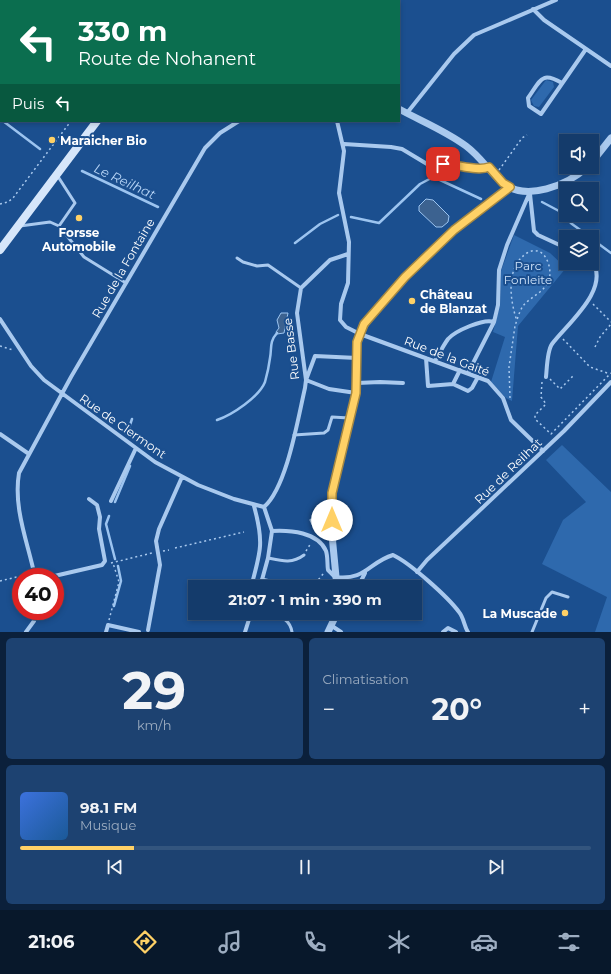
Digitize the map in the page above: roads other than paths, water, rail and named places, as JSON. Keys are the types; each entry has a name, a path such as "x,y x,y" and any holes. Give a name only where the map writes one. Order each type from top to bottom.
{"main road":[{"path":"0,250 96,122"}],"street":[{"path":"407,113 454,54 474,35 556,0"},
{"path":"533,9 544,20 611,66"},
{"path":"562,83 546,76 541,80 528,98 530,106 541,114 586,49"},
{"path":"400,110 464,144 479,155 494,174 510,187 518,191 530,192 543,190 564,182 576,174"},
{"name":"Rue de la Fontaine","path":"33,568 18,511 16,487 18,473 205,148 220,133 237,122"},
{"path":"301,288 330,260 348,254 349,232 340,205 339,193 344,144 337,122"},
{"path":"599,153 611,138"},
{"path":"344,144 384,146 402,149 427,164 459,164 478,169 489,167"},
{"path":"336,580 332,535 332,493 356,393 357,342 360,334 370,317 405,277 454,230 510,187"},
{"path":"530,192 534,231 538,235 559,245"},
{"path":"468,373 494,322 498,305 499,270 507,245 530,192"},
{"name":"Rue de la Gaité","path":"348,254 348,283 341,304 340,320 346,327 360,334 488,381 499,393 511,420 543,451"},
{"path":"599,269 602,279"},
{"name":"Rue Basse","path":"264,507 271,501 280,484 294,435 306,380 297,312 301,288"},
{"path":"546,377 551,345 596,299"},
{"name":"Rue de Clermont","path":"1,321 21,351 44,380 62,395 118,433 155,462 198,485 254,506 264,507"},
{"path":"435,361 448,339 457,332 484,321 494,322"},
{"path":"356,393 329,389 306,380 315,356 357,358"},
{"path":"426,358 428,386 453,384 468,390 472,388 478,377"},
{"path":"453,384 460,370"},
{"name":"Rue de Reilhat","path":"417,572 427,560 543,451 611,382"},
{"path":"357,383 403,383"},
{"path":"0,434 29,454"},
{"path":"110,502 136,448"},
{"path":"142,632 149,631 160,565 156,540 159,529 182,477"},
{"path":"64,574 102,564 105,561 99,529 100,517 97,505 89,499"},
{"path":"253,580 261,544 260,528 254,506"},
{"path":"262,579 268,558 272,531 264,507"},
{"path":"272,531 307,535 314,538 322,544 326,552 328,570 335,577 352,578 365,573 387,557 393,555 417,572 460,612 466,631"},
{"path":"362,580 365,573"},
{"path":"26,632 34,620"},
{"path":"245,632 249,620"},
{"path":"335,620 330,629 341,632"},
{"path":"106,632 108,625 139,632"},
{"path":"443,632 448,628 456,632"}],"lane":[{"path":"57,174 76,203 59,226"},
{"path":"18,226 50,222 59,226 84,257 126,283"},
{"path":"236,258 243,262 257,266 268,265 301,288"},
{"path":"294,435 324,433 328,430 332,417 350,418"},
{"path":"311,520 313,524 321,527 332,535"},
{"path":"268,558 290,562 297,560 304,554"},
{"path":"262,579 266,580"},
{"path":"532,632 546,598 552,592 568,597"},
{"path":"286,620 290,624 292,632"}],"waterway":[{"name":"Le Reilhat","path":"4,122 40,149"},
{"name":"Le Reilhat","path":"82,171 158,207"},
{"name":"Le Reilhat","path":"351,217 379,223 420,184 437,175 440,180 481,199"},
{"name":"Le Reilhat","path":"542,202 559,211 580,230"},
{"name":"Le Reilhat","path":"295,243 320,224 338,215"},
{"name":"Le Reilhat","path":"599,244 611,253"},
{"path":"217,420 244,405 262,388 268,370 272,342 277,333"},
{"path":"127,434 132,419"},
{"path":"115,502 130,466"},
{"path":"109,516 106,524 115,559"},
{"path":"114,606 121,581 118,566"}],"place":[{"name":"Maraicher Bio","path":"52,140"},
{"name":"Forsse Automobile","path":"79,218"},
{"name":"Château de Blanzat","path":"412,301"},
{"name":"La Muscade","path":"565,613"}],"park label":[{"name":"Parc Fonleite","path":"528,272"}]}
